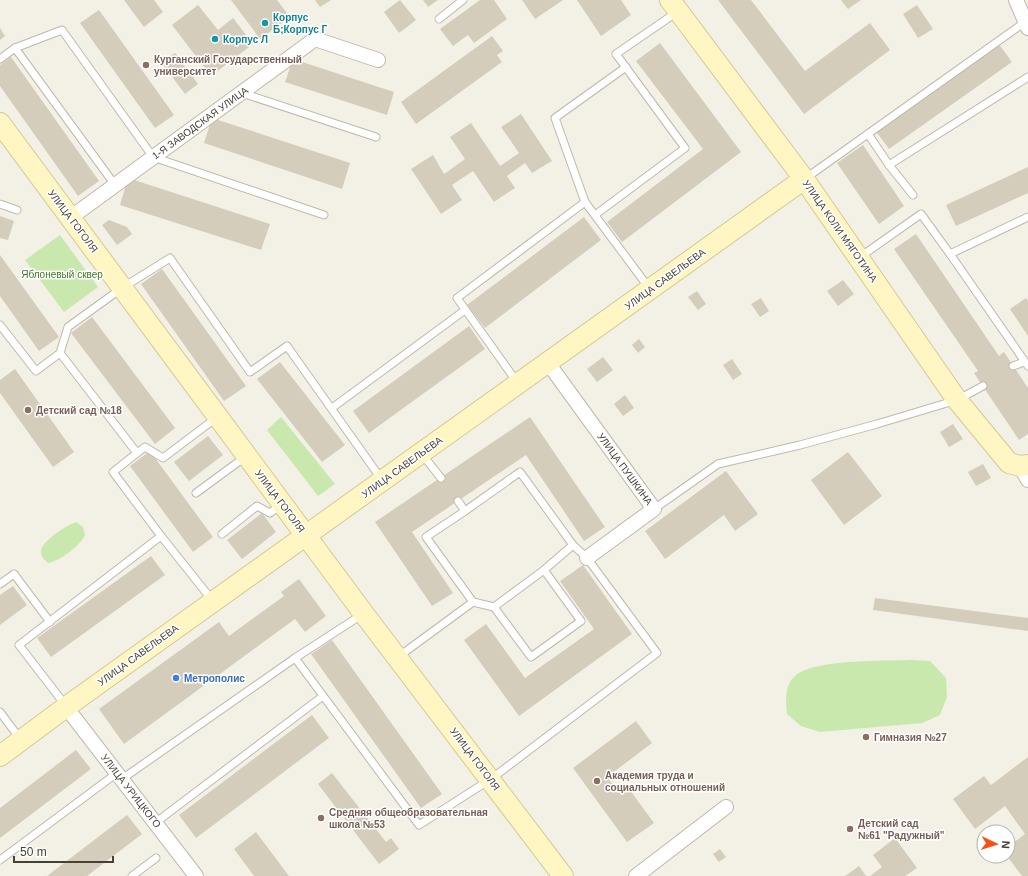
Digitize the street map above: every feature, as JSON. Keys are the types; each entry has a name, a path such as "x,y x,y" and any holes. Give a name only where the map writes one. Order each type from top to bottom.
{"street":[{"path":"1016,0 1026,25"},
{"name":"УЛИЦА КОЛИ МЯГОТИНА","path":"674,5 804,179 957,400 1021,469"},
{"name":"1-Я ЗАВОДСКАЯ УЛИЦА","path":"70,218 315,39 378,60"},
{"name":"УЛИЦА ГОГОЛЯ","path":"0,123 364,614 563,876"},
{"name":"УЛИЦА САВЕЛЬЕВА","path":"0,756 66,707 804,179"},
{"name":"УЛИЦА ПУШКИНА","path":"548,363 654,510 587,558"},
{"name":"УЛИЦА УРИЦКОГО","path":"66,707 196,876"},
{"path":"636,876 726,808"}],"lane":[{"path":"438,19 463,0"},
{"path":"595,215 685,148 616,54 674,5"},
{"path":"804,179 1026,25"},
{"path":"0,59 15,48 62,30 153,157 324,215"},
{"path":"15,48 115,185"},
{"path":"626,67 556,118 585,202 650,289"},
{"path":"889,165 1028,77"},
{"path":"242,93 376,137"},
{"path":"868,134 889,165 913,195"},
{"path":"518,384 457,298 585,202"},
{"path":"0,204 17,210"},
{"path":"859,259 921,214 1026,364 1013,366"},
{"path":"950,254 1028,217"},
{"path":"0,325 36,371 60,353 68,327 122,288 170,258 250,372 287,346 383,480"},
{"path":"332,408 465,310"},
{"path":"60,353 137,453"},
{"path":"654,510 718,464 800,445 957,400 983,386"},
{"path":"214,602 161,536 113,472 145,447 163,458 218,416"},
{"path":"421,453 441,478"},
{"path":"196,494 247,456"},
{"path":"295,658 419,825 490,779 657,653 587,558 573,545 520,472 426,537 473,602 494,607 531,657 581,621 544,570"},
{"path":"458,501 465,511"},
{"path":"222,534 257,506 270,513 282,504"},
{"path":"66,707 19,645 161,536"},
{"path":"494,607 544,570 573,545"},
{"path":"0,584 14,574 50,622"},
{"path":"397,657 473,602"},
{"path":"0,860 120,776 295,658 364,614"},
{"path":"155,823 323,696"},
{"path":"0,712 21,740"},
{"path":"132,876 156,858"}],"green space":[{"name":"Яблоневый сквер","path":"60,235 98,287 64,312 25,260"},
{"path":"281,417 335,484 318,496 267,430"},
{"path":"76,522 83,527 85,535 79,544 64,556 48,563 41,554 42,548 49,539 61,530"},
{"path":"912,660 930,661 946,678 947,697 940,715 922,723 820,732 801,726 787,714 787,689 791,680 804,670 817,666 850,662"}],"building":[{"path":"124,0 154,0 163,12 144,27"},
{"name":"Корпус Б;Корпус Г","path":"231,0 277,0 290,17 260,39"},
{"path":"315,0 331,0 320,7"},
{"path":"400,0 416,20 399,33 384,12"},
{"path":"423,0 438,0 428,7"},
{"path":"480,0 494,0 507,19 474,43 468,35 453,46 440,29"},
{"path":"522,0 563,0 535,19"},
{"path":"577,0 621,0 631,15 601,36"},
{"path":"718,0 751,0 805,71 870,23 890,50 804,114"},
{"path":"841,0 861,0 848,9"},
{"name":"Корпус Л","path":"198,5 218,30 233,18 253,44 211,76 172,25"},
{"path":"917,5 933,29 918,38 903,14"},
{"path":"99,10 174,115 155,128 80,23"},
{"path":"0,28 5,36 0,40"},
{"path":"492,36 503,51 497,55 502,62 416,124 401,102"},
{"path":"660,43 741,152 622,242 607,222 703,149 636,61"},
{"path":"998,43 1012,62 889,149 875,130"},
{"path":"175,53 198,84 185,94 161,62"},
{"path":"11,57 99,181 78,196 0,86 0,65"},
{"path":"293,59 394,92 387,115 285,82"},
{"path":"521,114 552,161 532,173 525,163 507,176 515,188 494,202 473,171 452,185 462,200 441,214 411,169 433,155 444,174 465,159 450,137 471,123 500,166 519,153 501,127"},
{"path":"212,118 350,163 342,189 204,143"},
{"path":"863,145 904,206 879,224 837,163"},
{"path":"1028,167 1028,193 956,226 946,205"},
{"path":"128,178 270,224 261,250 120,205"},
{"path":"0,216 14,221 8,240 0,238"},
{"path":"584,217 601,240 485,328 467,305"},
{"path":"109,220 127,227 132,234 117,245 102,225"},
{"path":"916,234 999,356 1004,352 1028,388 1028,434 1019,440 974,373 978,371 894,249"},
{"path":"0,255 59,337 39,351 0,296"},
{"path":"162,269 246,386 224,401 141,284"},
{"path":"843,280 854,294 838,306 827,291"},
{"path":"697,291 706,304 698,310 688,297"},
{"path":"761,298 769,311 760,317 751,304"},
{"path":"1026,298 1028,301 1028,336 1010,309"},
{"path":"92,317 175,428 155,444 71,333"},
{"path":"469,326 485,349 369,433 353,411"},
{"path":"639,339 645,347 638,353 632,345"},
{"path":"603,357 613,370 597,382 587,369"},
{"path":"732,359 742,374 733,380 723,365"},
{"path":"280,362 345,445 322,462 257,379"},
{"path":"15,369 74,452 53,467 0,393 0,380"},
{"path":"625,395 634,408 623,416 614,404"},
{"path":"530,417 605,527 584,541 526,455 412,532 453,593 432,606 375,522"},
{"path":"953,424 963,439 949,447 940,432"},
{"path":"208,436 223,455 189,481 174,462"},
{"path":"150,451 213,537 193,552 130,466"},
{"path":"848,452 882,496 844,525 811,480"},
{"path":"983,464 991,478 976,486 968,472"},
{"path":"726,471 758,514 735,531 724,515 665,559 645,531"},
{"path":"262,513 276,532 242,559 227,540"},
{"path":"151,556 165,575 51,657 37,638"},
{"path":"583,565 632,634 519,716 464,640 486,624 525,678 594,629 560,581"},
{"path":"299,579 326,616 305,632 295,619 124,744 99,709 219,622 229,636 284,596 281,592"},
{"path":"13,586 27,605 0,625 0,595"},
{"path":"875,598 1028,618 1028,631 873,610"},
{"path":"332,640 442,794 421,808 311,654"},
{"path":"312,715 329,738 196,838 179,815"},
{"name":"Академия труда и социальных отношений","path":"636,721 652,743 607,777 619,792 627,786 654,823 627,842 573,768"},
{"path":"76,750 91,769 0,838 0,808"},
{"path":"1028,757 1028,876 1022,876 1013,864 1016,864 1016,841 1025,834 1005,806 982,824 976,824 975,829 953,799 984,776 991,785"},
{"path":"332,773 386,842 391,838 399,849 379,864 318,784"},
{"path":"127,815 142,834 87,876 47,876"},
{"path":"256,832 289,876 254,876 234,849"},
{"path":"895,838 917,868 905,876 870,876 882,867 873,855"},
{"path":"720,849 726,857 719,862 713,854"},
{"path":"859,866 866,876 845,876"}],"place":[{"name":"Корпус Б;Корпус Г","path":"265,23"},
{"name":"Корпус Л","path":"215,39"},
{"name":"Курганский Государственный университет","path":"146,65"},
{"name":"Детский сад №18","path":"28,410"},
{"name":"Метрополис","path":"176,678"},
{"name":"Гимназия №27","path":"866,737"},
{"name":"Академия труда и социальных отношений","path":"597,781"},
{"name":"Средняя общеобразовательная школа №53","path":"321,818"},
{"name":"Детский сад №61 \"Радужный\"","path":"850,829"}]}
